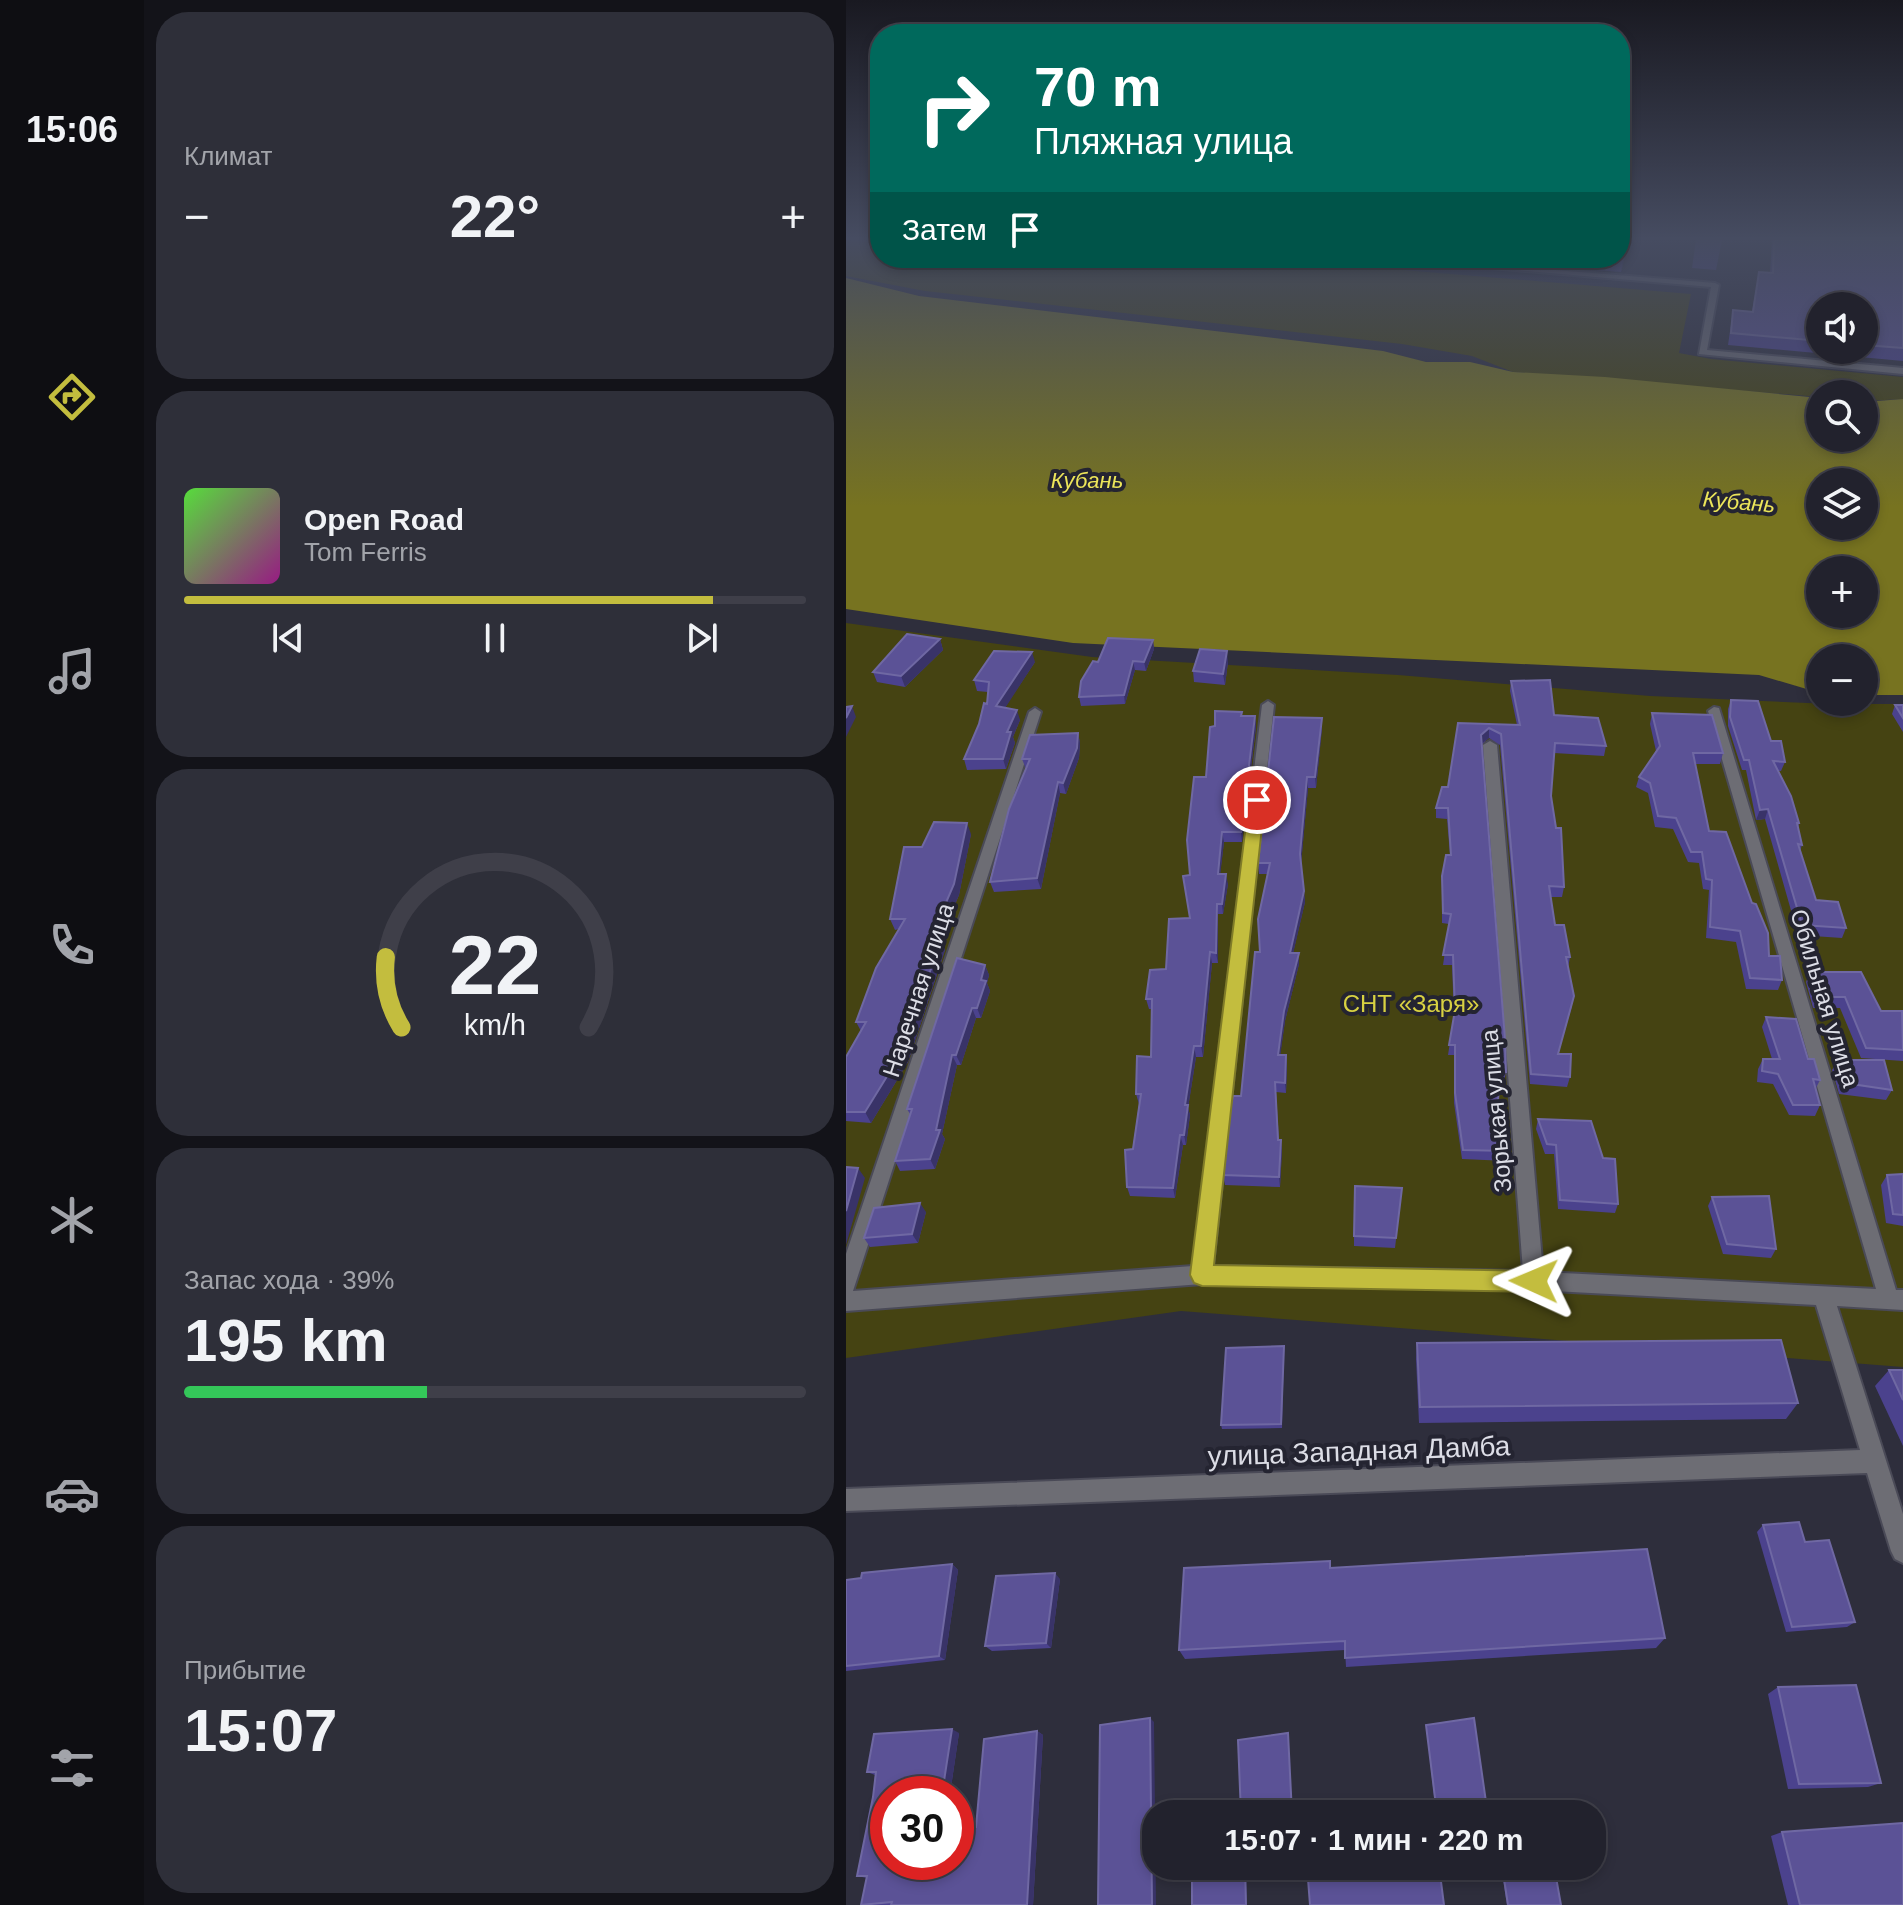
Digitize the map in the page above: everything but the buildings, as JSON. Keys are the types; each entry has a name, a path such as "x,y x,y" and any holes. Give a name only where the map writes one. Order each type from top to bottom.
{"street":[{"path":"1706,329 1702,352 1903,371"},
{"path":"1202,1275 1268,705"},
{"name":"Обильная улица","path":"1714,711 1896,1300"},
{"name":"Наречная улица","path":"846,1284 1035,712"},
{"name":"Зорькая улица","path":"1490,745 1534,1281"},
{"path":"846,1301 1202,1275 1534,1281 1896,1300"},
{"path":"1823,1294 1903,1551"},
{"name":"улица Западная Дамба","path":"846,1500 1874,1461"}],"green space":[{"path":"1266,329 1684,329 1679,353 1711,359 1903,377 1903,399 1878,400 1878,380 1806,380 1806,396 1513,372 1472,356 1402,344"},
{"name":"СНТ «Заря»","path":"846,623 1092,657 1398,675 1650,696 1806,703 1806,716 1878,716 1878,704 1903,704 1903,1367 1181,1311 846,1358"}],"water":[{"name":"Кубань","path":"846,329 1197,329 1383,351 1426,362 1470,362 1513,372 1605,377 1806,397 1806,452 1878,452 1878,401 1903,399 1903,695 1878,695 1878,644 1806,644 1806,689 1759,675 1073,643 846,609"}],"route":[{"path":"1257,800 1202,1275 1534,1281"}]}
